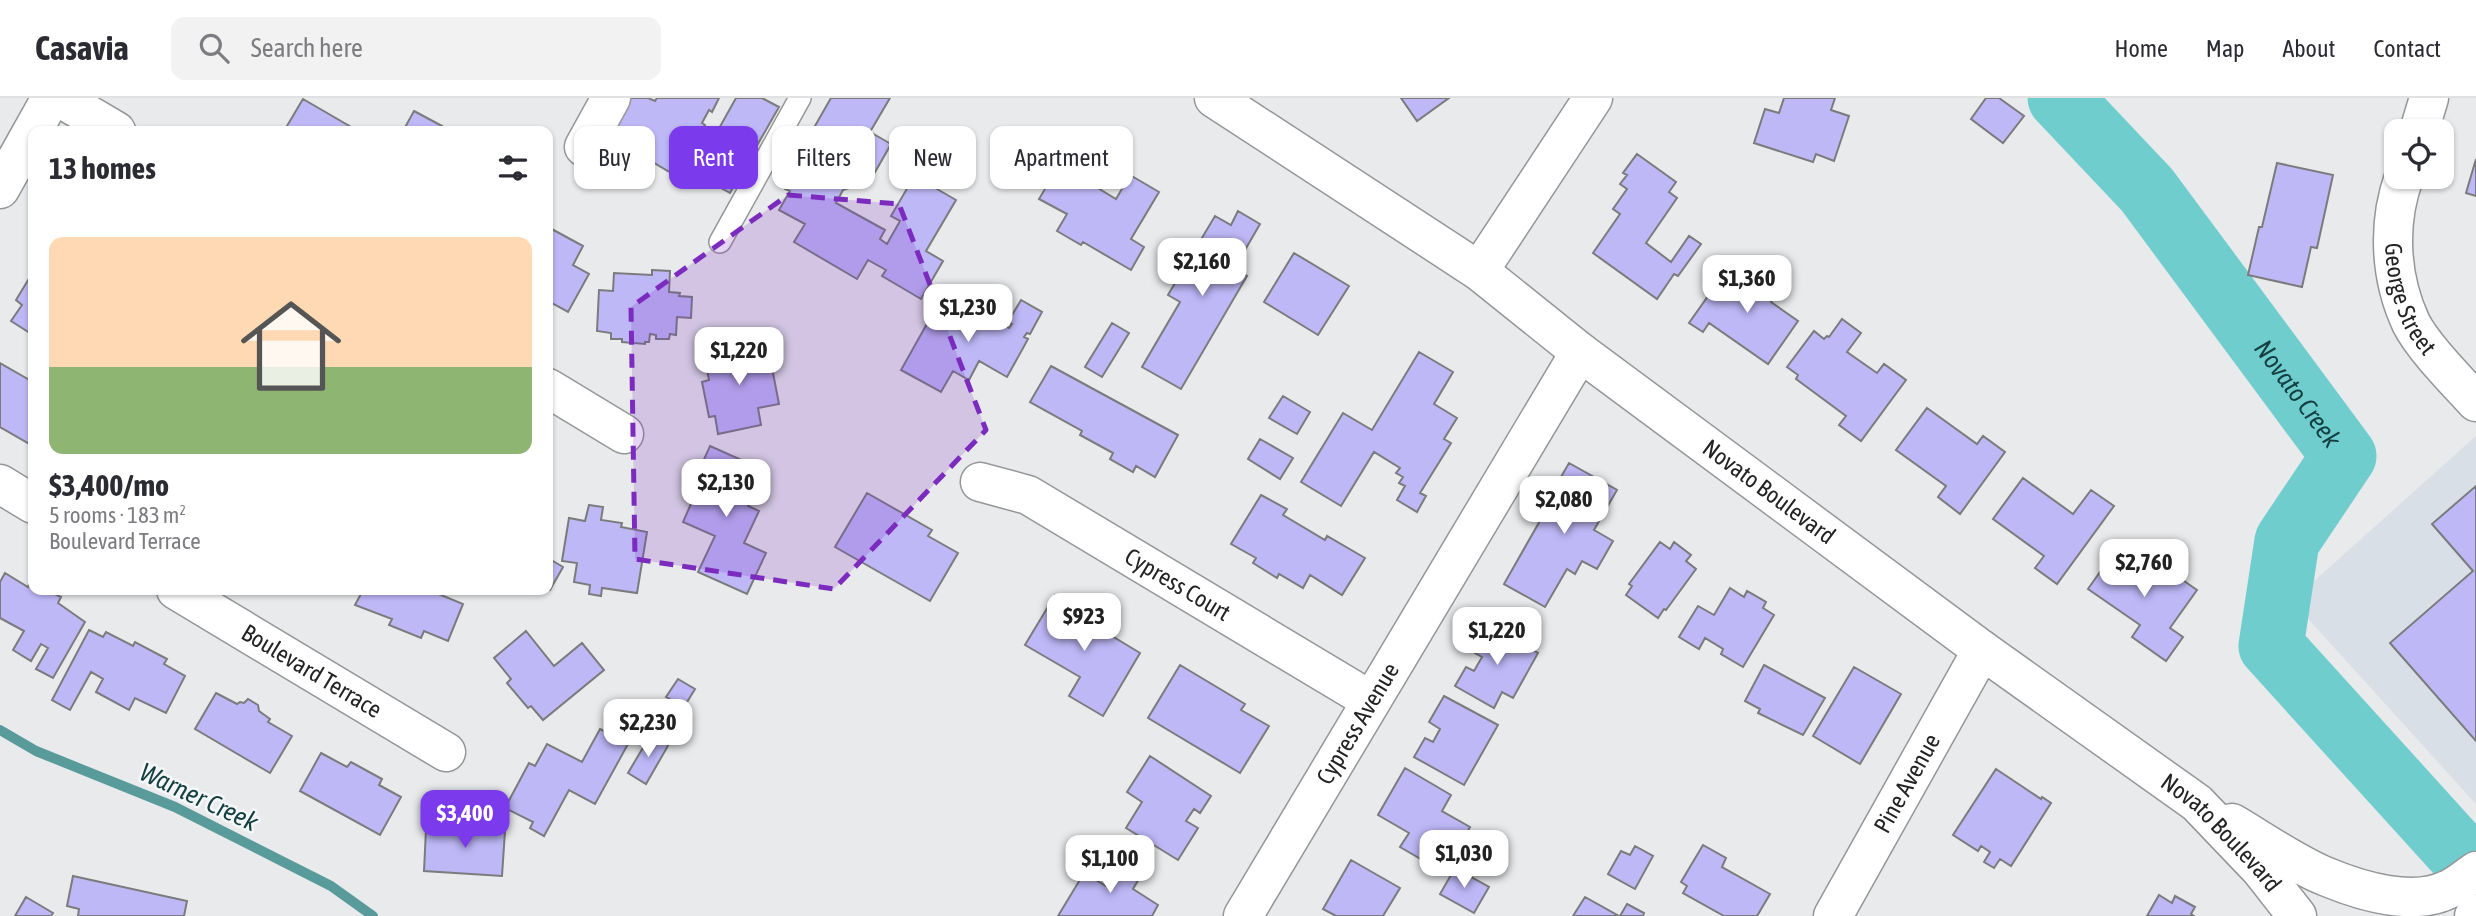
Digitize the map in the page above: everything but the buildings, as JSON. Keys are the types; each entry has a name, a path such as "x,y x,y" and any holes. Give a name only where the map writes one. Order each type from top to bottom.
{"street":[{"path":"35,126 51,98"},
{"path":"60,98 108,126"},
{"path":"596,126 611,98"},
{"name":"Novato Boulevard","path":"1214,98 1479,271 1580,352 1982,650 2197,803 2261,870 2297,916"},
{"path":"1479,271 1593,98"},
{"path":"2423,119 2429,98"},
{"path":"0,188 28,139"},
{"name":"George Street","path":"2400,189 2392,252 2398,285 2412,325 2476,402"},
{"name":"Cypress Avenue","path":"1243,916 1580,352"},
{"path":"553,391 624,434"},
{"name":"Cypress Court","path":"980,482 1028,495 1370,700"},
{"path":"0,484 28,501"},
{"name":"Boulevard Terrace","path":"184,595 446,752"},
{"name":"Pine Avenue","path":"1833,916 1982,650"},
{"path":"2197,803 2326,877 2371,891 2411,897 2469,898"}],"lane":[{"path":"720,242 800,98"}],"highlighted area":[{"path":"788,195 899,204 986,430 834,589 635,559 631,307"}],"shaded area":[{"path":"2476,436 2476,804 2292,601"}],"waterway":[{"name":"Novato Creek","path":"2060,98 2147,190 2344,456 2287,541 2271,646 2476,872"},
{"name":"Warner Creek","path":"0,730 36,751 175,807 331,886 373,916"}]}
